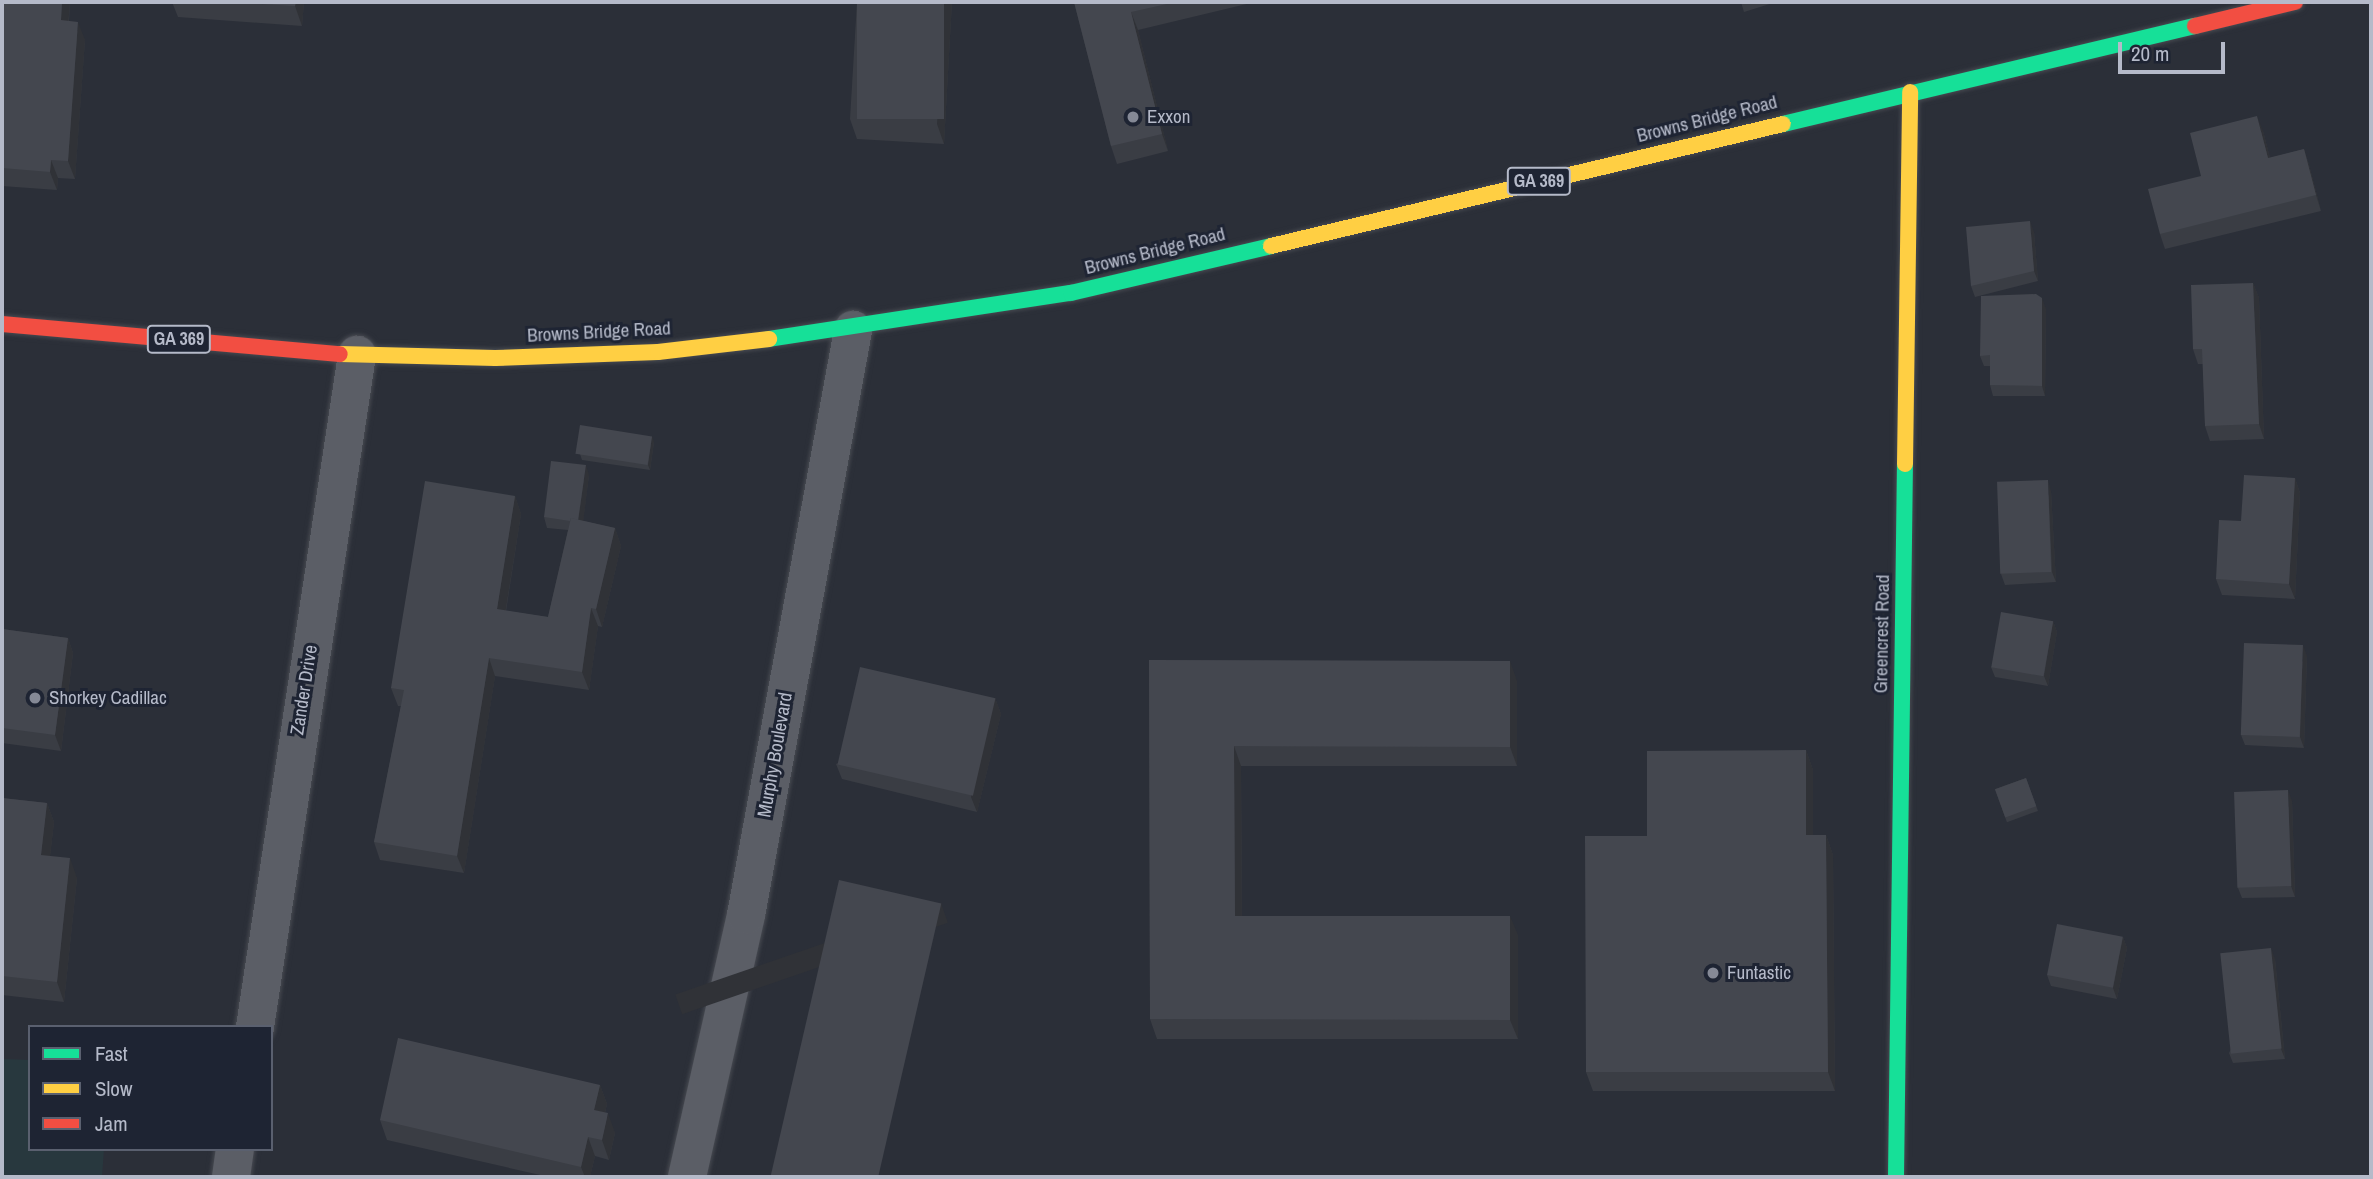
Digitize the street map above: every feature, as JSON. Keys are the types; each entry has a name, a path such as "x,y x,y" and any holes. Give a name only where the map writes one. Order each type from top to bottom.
{"main road":[{"name":"Browns Bridge Road","path":"2,324 357,355 495,358 658,352 853,330 1071,293 2295,2"},
{"name":"Greencrest Road","path":"1896,1177 1910,92"}],"street":[{"name":"Murphy Boulevard","path":"687,1177 747,915 853,330"},
{"name":"Zander Drive","path":"255,1025 357,355"},
{"path":"231,1177 235,1151"}],"shaded area":[{"path":"2,1059 28,1060 28,1151 104,1151 102,1177 2,1177"}],"building":[{"path":"2,2 62,2 61,20 78,22 68,161 51,160 50,172 2,168"},
{"path":"230,2 296,2 295,6"},
{"path":"857,2 944,2 944,119 857,119"},
{"path":"1074,2 1176,2 1131,12 1162,134 1111,146"},
{"path":"2257,116 2268,158 2304,149 2316,195 2160,234 2148,189 2201,176 2190,133"},
{"path":"2030,221 2034,271 1971,286 1966,227"},
{"path":"2253,283 2259,424 2205,426 2202,349 2193,349 2191,285"},
{"path":"2036,294 2042,298 2042,386 1990,385 1990,355 1980,356 1981,296"},
{"path":"580,425 652,436 648,465 575,454"},
{"path":"551,461 586,465 578,520 544,517"},
{"path":"2244,475 2295,478 2289,584 2216,579 2219,520 2241,521"},
{"path":"2048,480 2051,572 2000,574 1997,482"},
{"path":"425,481 515,496 497,609 548,617 571,518 615,528 596,609 591,608 582,672 489,658 457,856 374,842 404,690 391,688"},
{"path":"2001,612 2053,621 2043,676 1991,667"},
{"name":"Shorkey Cadillac","path":"2,629 68,638 55,735 2,728"},
{"path":"2244,643 2303,645 2300,737 2241,735"},
{"path":"1149,660 1510,661 1510,747 1234,746 1235,916 1510,916 1510,1020 1150,1019"},
{"path":"860,667 995,698 973,796 838,764"},
{"name":"Funtastic","path":"1806,750 1806,835 1826,835 1828,1072 1586,1072 1585,836 1647,836 1647,751"},
{"path":"2026,778 2036,806 2005,817 1995,789"},
{"path":"2288,790 2291,886 2237,888 2234,792"},
{"path":"2,798 47,803 41,855 70,858 57,982 2,976"},
{"path":"839,880 941,904 878,1177 771,1176"},
{"path":"2057,924 2123,937 2113,988 2047,975"},
{"path":"2271,948 2282,1048 2231,1054 2220,953"},
{"path":"398,1038 600,1085 594,1110 608,1113 602,1140 588,1137 581,1167 380,1120"}],"traffic: fast":[{"path":"1783,124 2195,26"},
{"path":"769,339 1071,293 1271,246"},
{"path":"1896,1177 1905,464"}],"traffic: slow":[{"path":"1905,464 1910,92"},
{"path":"1271,246 1783,124"},
{"path":"340,354 495,358 658,352 769,339"}],"traffic: jam":[{"path":"2195,26 2295,2"},
{"path":"2,324 340,354"}],"place":[{"name":"Exxon","path":"1133,117"},
{"name":"Shorkey Cadillac","path":"35,698"},
{"name":"Funtastic","path":"1713,973"}]}
